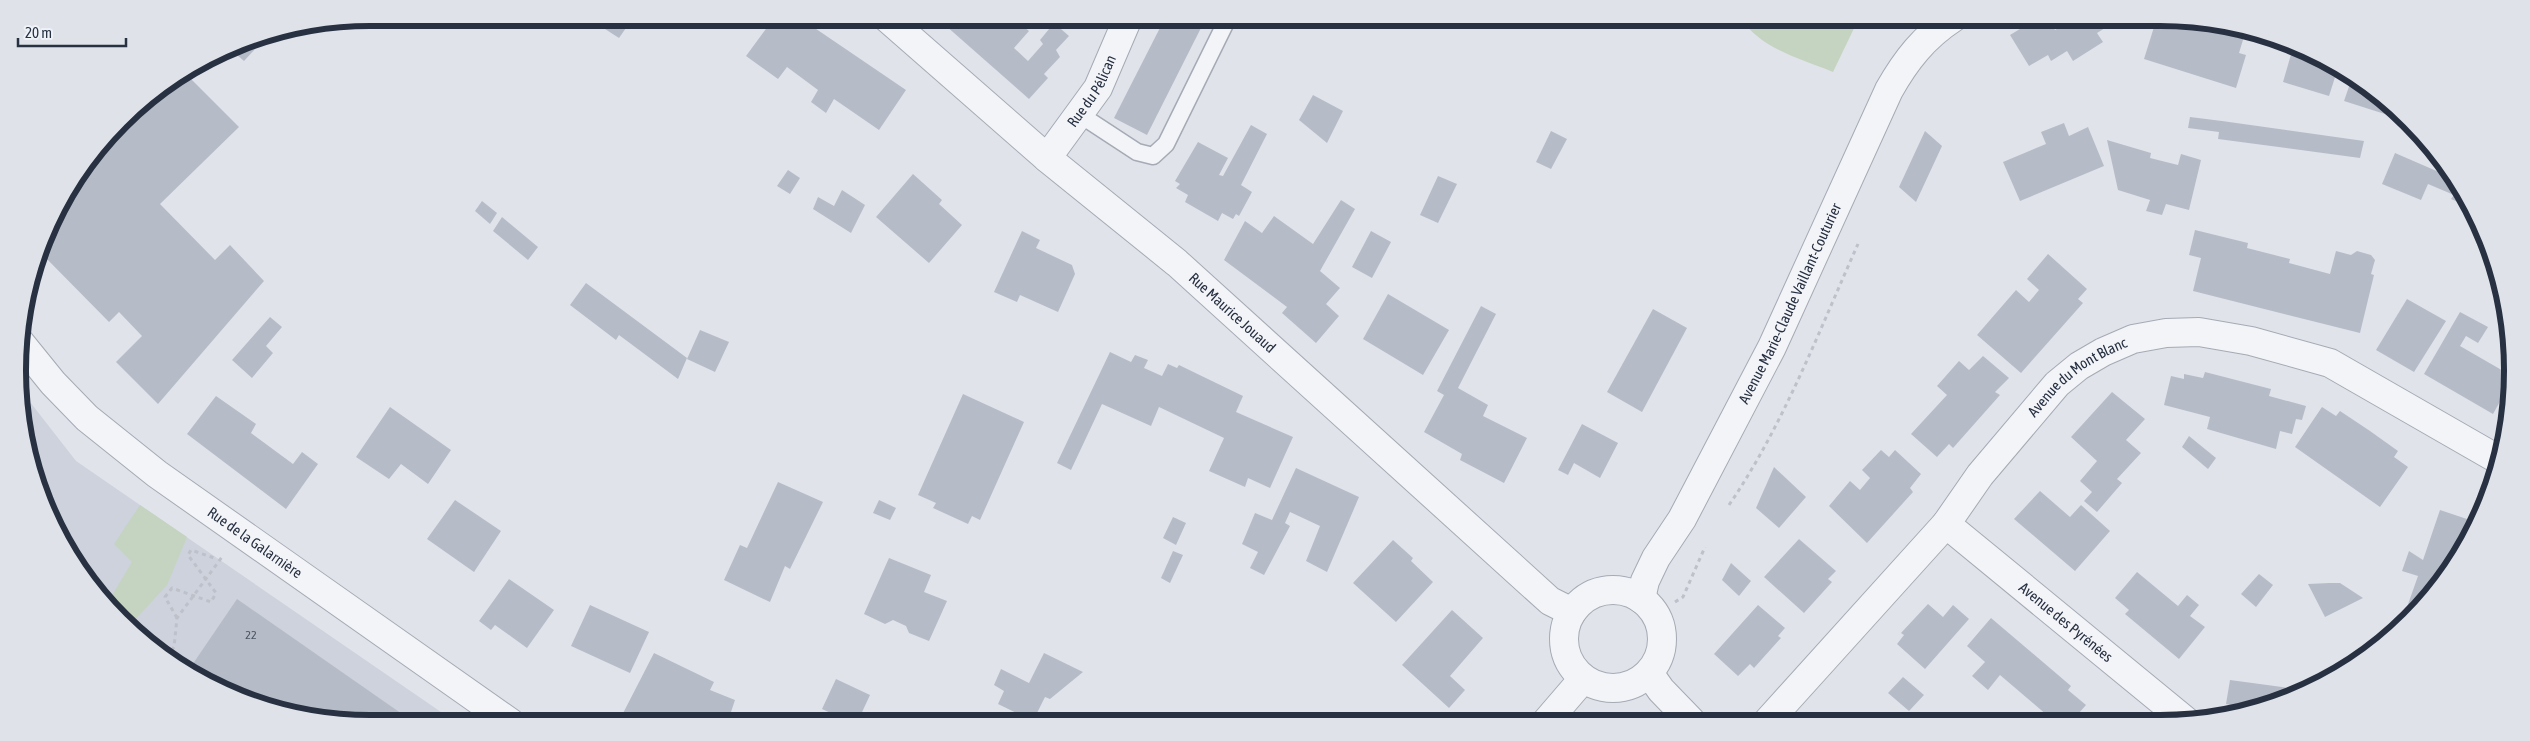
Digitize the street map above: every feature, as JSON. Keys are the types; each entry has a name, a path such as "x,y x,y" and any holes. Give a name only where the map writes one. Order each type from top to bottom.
{"street":[{"name":"Rue Maurice Jouaud","path":"896,26 1047,158 1177,263 1550,601 1572,612"},
{"name":"Rue du Pélican","path":"1047,158 1098,88 1125,26"},
{"name":"Avenue Marie-Claude Vaillant-Couturier","path":"1641,599 1645,581 1656,558 1682,519 1772,347 1888,90 1912,52 1925,38 1942,26"},
{"name":"Avenue du Mont Blanc","path":"1773,715 1946,524 1980,475 2057,384 2079,366 2103,352 2133,339 2166,333 2199,332 2251,341 2319,358 2493,456"},
{"name":"Rue de la Galarnière","path":"27,351 53,383 86,418 151,468 500,715"},
{"name":"Avenue des Pyrénées","path":"1946,524 2179,714"},
{"path":"1606,590 1624,591 1641,599 1657,616 1662,636 1660,656 1649,673 1634,684 1617,688 1599,687 1583,679 1571,665 1564,648 1564,629 1572,612 1583,600 1606,590"},
{"path":"1649,673 1661,690 1685,715"},
{"path":"1552,715 1583,679"}],"lane":[{"path":"1079,114 1137,152 1153,156 1166,144 1224,26"}],"path":[{"path":"171,651 174,647 177,618 194,595 205,580 220,560 191,550 188,555 205,580 216,593 211,602 194,595 172,588 165,597 177,618"}],"shaded area":[{"path":"28,399 76,461 445,715 348,714 303,708 239,689 198,669 179,657 127,614 97,580 72,543 52,502 38,460"}],"green space":[{"path":"1747,26 1855,26 1833,72 1782,52 1759,38"},
{"path":"140,505 187,537 167,585 134,620 111,596 132,562 114,544"}],"building":[{"path":"607,26 627,26 619,38 605,29"},
{"path":"768,26 812,26 906,90 879,130 834,99 826,113 811,102 818,90 787,67 778,79 746,56"},
{"path":"946,26 1023,26 1029,31 1014,48 1028,61 1043,44 1040,40 1052,26 1057,26 1069,36 1056,50 1060,57 1044,74 1048,78 1029,99"},
{"path":"1161,26 1202,26 1147,135 1114,118"},
{"path":"2025,26 2053,26 2055,30 2062,26 2108,26 2097,33 2103,42 2073,61 2067,51 2051,61 2048,55 2029,66 2010,35"},
{"path":"2163,26 2204,29 2244,37 2239,53 2246,55 2236,88 2144,59 2154,27 2162,29"},
{"path":"258,46 244,61 236,54"},
{"path":"2292,52 2336,74 2329,96 2283,82"},
{"path":"189,77 239,127 160,204 215,260 230,245 264,281 158,404 116,362 142,336 119,312 109,322 46,258 52,239 72,198 97,161 127,127 161,97"},
{"path":"2350,83 2390,116 2344,101"},
{"path":"1313,95 1343,111 1327,143 1299,120"},
{"path":"2190,117 2364,141 2360,158 2218,139 2219,132 2188,128"},
{"path":"2064,123 2069,136 2088,127 2104,166 2020,201 2003,162 2046,144 2041,132"},
{"path":"1251,125 1267,134 1241,185 1252,192 1239,216 1236,214 1233,219 1222,213 1218,221 1185,202 1188,195 1176,188 1180,184 1175,181 1198,142 1228,158 1219,175 1223,176"},
{"path":"1551,131 1567,139 1551,169 1536,162"},
{"path":"1925,131 1942,146 1916,202 1899,187"},
{"path":"2107,140 2151,153 2150,158 2178,165 2181,154 2201,160 2189,210 2166,204 2162,215 2146,211 2150,200 2118,190"},
{"path":"2395,153 2442,173 2460,203 2451,199 2454,195 2428,184 2421,200 2382,184"},
{"path":"788,170 800,178 790,194 777,186"},
{"path":"913,174 942,200 939,204 962,225 929,263 876,217"},
{"path":"1438,176 1457,184 1438,223 1420,215"},
{"path":"842,190 865,205 851,233 813,209 818,197 834,206"},
{"path":"1341,200 1355,209 1320,271 1340,288 1326,304 1339,316 1316,343 1282,313 1287,307 1224,260 1245,221 1262,233 1274,216 1313,244"},
{"path":"482,201 497,213 490,224 475,211"},
{"path":"502,217 538,247 528,260 493,231"},
{"path":"2195,230 2248,243 2247,248 2290,259 2289,263 2330,274 2336,251 2351,255 2357,251 2371,255 2375,260 2371,274 2374,275 2360,333 2193,291 2201,258 2189,255"},
{"path":"1022,231 1040,240 1036,248 1072,265 1075,274 1058,312 1020,295 1017,302 994,292"},
{"path":"1371,231 1391,242 1372,278 1352,267"},
{"path":"2048,254 2087,289 2078,299 2083,303 2021,373 1977,335 2016,290 2029,302 2039,290 2027,279"},
{"path":"586,283 687,358 678,379 619,335 616,340 570,305"},
{"path":"1388,294 1449,330 1423,375 1363,339"},
{"path":"2407,299 2446,321 2414,372 2376,350"},
{"path":"1481,306 1496,314 1458,388 1488,405 1483,416 1527,438 1504,483 1460,460 1462,454 1424,432 1444,395 1437,391"},
{"path":"1653,309 1687,328 1642,412 1607,392"},
{"path":"2460,312 2488,327 2478,343 2466,336 2460,346 2504,371 2503,397 2493,414 2424,374"},
{"path":"270,317 282,327 266,346 273,353 252,378 232,360"},
{"path":"700,330 729,342 715,372 687,359"},
{"path":"1110,352 1131,362 1135,355 1148,360 1144,368 1162,376 1168,364 1177,368 1179,365 1243,396 1236,412 1293,437 1270,488 1248,478 1245,487 1209,471 1224,438 1159,407 1151,426 1102,404 1071,470 1057,463"},
{"path":"1983,356 2009,378 1995,392 2000,395 1953,448 1949,444 1937,457 1911,434 1947,395 1937,386 1959,361 1969,370"},
{"path":"2205,372 2271,389 2269,396 2306,406 2302,420 2296,419 2292,434 2280,431 2276,449 2207,429 2210,417 2164,405 2171,376 2184,379 2184,374 2203,378"},
{"path":"2112,392 2145,419 2126,440 2141,453 2117,479 2122,483 2097,512 2084,501 2092,492 2080,481 2097,461 2071,437"},
{"path":"963,394 1024,422 980,520 972,516 968,524 933,508 936,503 918,495"},
{"path":"216,396 256,424 251,433 293,464 302,452 318,464 286,509 187,434"},
{"path":"390,407 451,450 428,484 401,464 389,479 356,457"},
{"path":"2322,407 2336,416 2340,411 2370,431 2398,451 2394,457 2408,467 2380,507 2295,447"},
{"path":"1582,424 1618,443 1600,478 1574,463 1568,475 1558,470"},
{"path":"2189,436 2216,458 2208,469 2182,447"},
{"path":"1881,450 1889,457 1895,450 1921,474 1910,488 1913,492 1867,543 1829,506 1850,481 1860,490 1870,478 1862,470"},
{"path":"1774,467 1806,497 1779,528 1756,508"},
{"path":"1296,468 1359,497 1327,572 1306,561 1320,526 1290,512 1285,523 1290,526 1264,575 1250,568 1258,552 1242,544 1255,513 1272,520"},
{"path":"778,482 823,502 790,569 785,566 770,602 724,580 740,545 747,548"},
{"path":"2040,491 2070,517 2081,505 2110,531 2075,571 2014,519"},
{"path":"455,500 501,531 474,572 427,539"},
{"path":"879,500 896,508 890,520 873,513"},
{"path":"2440,510 2470,520 2446,562 2406,610 2418,576 2402,571 2409,551 2423,560"},
{"path":"1173,517 1186,523 1176,545 1163,538"},
{"path":"1799,539 1836,571 1828,579 1832,582 1804,613 1764,577"},
{"path":"1393,540 1413,558 1411,561 1433,582 1396,622 1353,583"},
{"path":"1173,551 1183,555 1170,583 1161,578"},
{"path":"889,558 931,575 924,592 947,601 929,641 909,633 906,626 893,620 885,624 864,614"},
{"path":"1731,563 1751,581 1739,596 1722,580"},
{"path":"2137,572 2178,606 2187,595 2199,605 2190,616 2205,627 2179,659 2125,614 2129,610 2115,598"},
{"path":"2259,574 2273,585 2256,607 2241,594"},
{"path":"509,579 554,610 527,648 495,625 491,630 479,621"},
{"path":"2340,583 2363,598 2325,617 2308,584"},
{"path":"237,599 404,715 326,712 281,703 239,689 192,665"},
{"path":"1928,604 1943,617 1953,605 1969,619 1925,669 1897,644 1904,635 1901,633"},
{"path":"590,605 649,632 630,673 571,646"},
{"path":"1758,605 1785,628 1778,636 1781,638 1754,668 1750,664 1738,676 1714,654"},
{"path":"1452,610 1483,638 1450,676 1465,690 1449,708 1402,665"},
{"path":"1991,618 2071,686 2068,690 2086,705 2077,715 2047,715 2000,675 1988,690 1972,676 1985,662 1967,646"},
{"path":"654,653 714,682 710,690 735,700 730,715 622,715"},
{"path":"1044,653 1083,672 1050,699 1045,697 1036,715 1021,715 998,704 1004,691 994,685 1001,669 1029,683"},
{"path":"1903,677 1924,695 1909,711 1888,693"},
{"path":"836,679 870,695 861,715 835,715 822,709"},
{"path":"2230,680 2292,689 2249,703 2236,706 2226,704"}]}
